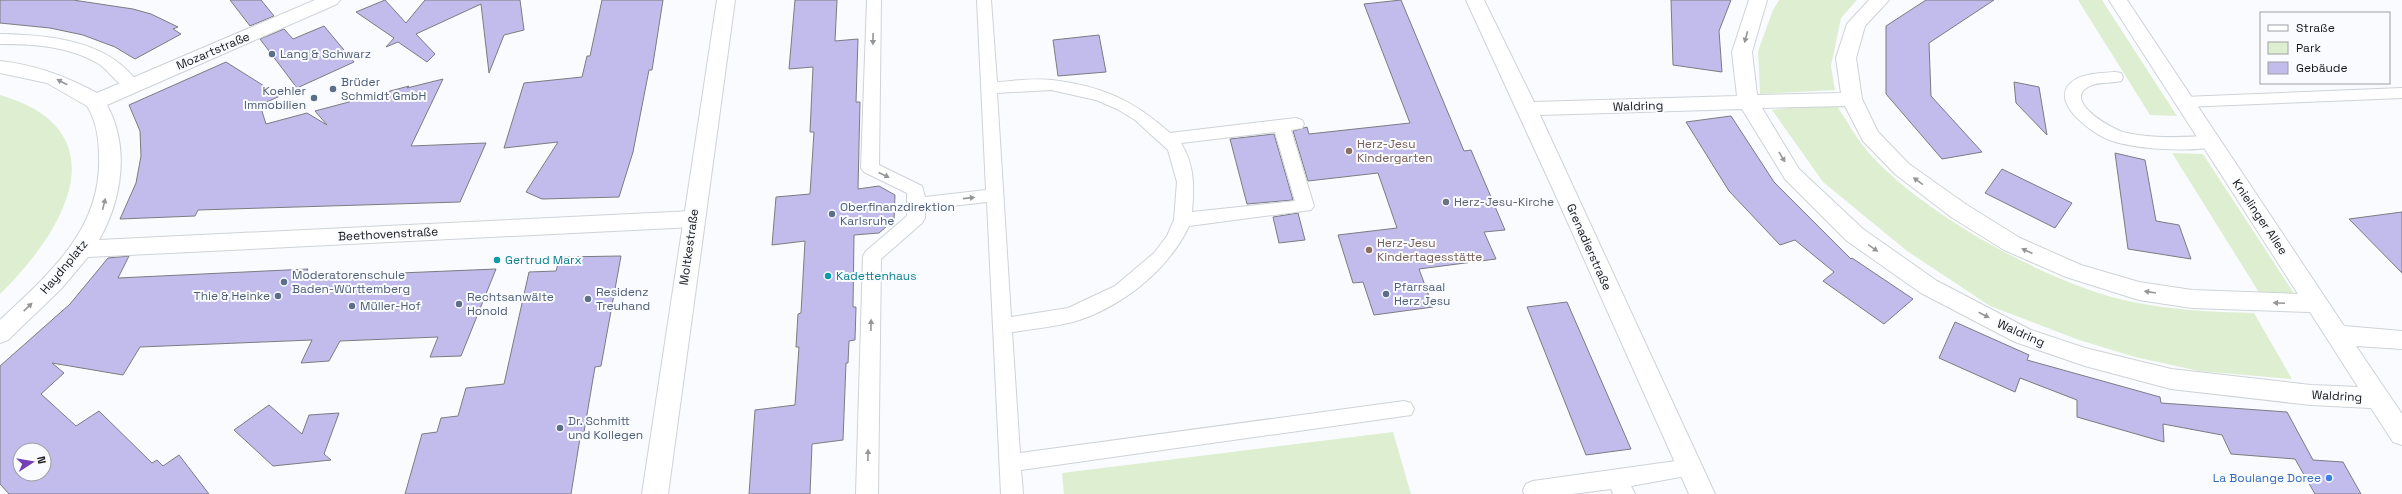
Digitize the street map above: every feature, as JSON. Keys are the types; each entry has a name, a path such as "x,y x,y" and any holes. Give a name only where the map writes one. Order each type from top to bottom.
{"street":[{"name":"Mozartstraße","path":"95,102 331,0"},
{"name":"Moltkestraße","path":"655,494 693,219 726,0"},
{"name":"Grenadierstraße","path":"1475,0 1528,109 1702,494"},
{"name":"Waldring","path":"1758,0 1755,5 1742,52 1748,102 1792,174 1855,236 1929,287 2023,336 2085,357 2171,379 2311,395 2378,398"},
{"path":"1880,0 1856,24 1846,58 1852,99 1870,136 1902,169 1959,211 2019,247 2074,271 2139,291 2192,299 2318,304"},
{"name":"Knielinger Allee","path":"2118,0 2318,304 2402,435"},
{"path":"0,67 26,70 57,79 95,102"},
{"name":"Waldring","path":"1528,109 1852,99"},
{"name":"Haydnplatz","path":"0,334 58,277 82,249 102,215 110,184 111,156 105,125 95,102"},
{"name":"Beethovenstraße","path":"82,249 693,219"},
{"path":"2338,335 2402,340"}],"lane":[{"path":"867,494 872,256 916,218 916,190 870,168 874,0"},
{"path":"984,0 1012,494"},
{"path":"0,39 38,41 87,50 104,58 123,73 132,86"},
{"path":"2115,77 2092,78 2081,82 2074,88 2073,97 2076,107 2084,117 2113,134 2131,140 2210,142"},
{"path":"989,88 1051,85 1100,95 1123,105 1140,116 1175,147 1184,176 1183,220 1174,239 1160,258 1122,291 1071,315 1002,326"},
{"path":"2184,102 2402,93"},
{"path":"1167,139 1289,125 1305,206 1183,220"},
{"path":"916,204 995,195"},
{"path":"1010,463 1404,409"},
{"path":"1533,490 1621,486 1690,468"}],"green space":[{"path":"1779,0 1857,0 1841,18 1831,66 1835,90 1760,94 1758,51 1773,10"},
{"path":"2078,0 2102,0 2177,116 2150,115"},
{"path":"0,95 38,111 61,133 71,157 70,185 61,213 44,242 23,269 0,294"},
{"path":"1835,103 1864,147 1893,177 1955,223 1991,245 2065,281 2101,294 2133,302 2178,309 2254,313 2292,379 2199,371 2135,357 2079,340 1990,306 1907,251 1823,182 1772,110"},
{"path":"2172,153 2203,154 2295,295 2260,294"},
{"path":"1393,432 1411,494 1064,494 1062,473"}],"building":[{"path":"0,0 73,0 133,9 151,14 178,27 173,29 181,34 135,59 115,47 83,35 50,28 0,23"},
{"path":"230,0 261,0 274,16 250,26"},
{"path":"385,0 406,23 425,0 520,0 524,30 504,35 489,73 481,4 416,34 435,54 427,62 398,42 386,47 394,38 356,12"},
{"path":"602,0 663,0 652,70 649,70 633,152 619,197 542,199 526,192 558,142 504,148 524,83 582,77 587,56 590,56"},
{"name":"Kadettenhaus","path":"795,0 837,0 835,41 858,39 856,102 860,102 858,189 879,186 895,195 894,220 879,233 854,235 853,307 856,307 855,340 849,341 848,363 846,363 843,440 812,444 810,494 749,494 755,410 795,405 799,347 796,347 798,314 801,313 805,241 772,245 776,197 810,194 814,132 810,132 813,67 789,69"},
{"path":"1401,0 1464,151 1471,150 1505,230 1484,232 1496,259 1419,269 1433,307 1374,315 1363,282 1353,283 1338,235 1397,228 1378,173 1308,181 1293,131 1307,127 1309,134 1410,123 1364,4"},
{"path":"1671,0 1731,0 1719,31 1722,72 1673,65"},
{"path":"1926,0 1994,0 1929,43 1931,96 1982,152 1942,159 1886,94 1886,26"},
{"path":"324,26 354,62 297,88 260,39 284,29 293,39"},
{"path":"1099,35 1106,72 1058,76 1053,40"},
{"path":"226,62 280,96 260,105 266,124 307,113 327,125 315,111 409,86 407,88 443,79 411,146 486,143 460,202 198,210 195,216 120,219 136,183 141,156 140,131 129,105"},
{"path":"2014,82 2039,87 2047,135 2016,103"},
{"path":"1731,116 1774,182 1851,259 1852,258 1913,299 1884,324 1823,281 1834,272 1795,240 1780,245 1729,191 1686,122"},
{"path":"1274,134 1293,200 1247,204 1230,139"},
{"path":"2115,153 2145,160 2156,221 2179,225 2191,259 2128,249"},
{"path":"2002,169 2072,203 2055,228 1985,193"},
{"path":"2402,212 2402,273 2349,219"},
{"path":"1298,213 1305,240 1279,243 1273,217"},
{"path":"129,256 118,278 308,269 304,277 496,269 461,356 430,357 438,337 340,341 329,361 301,363 312,340 140,347 123,375 52,363 64,373 41,394 76,426 99,411 152,463 157,460 163,466 179,455 209,494 9,494 0,484 0,366 70,304 108,258"},
{"path":"621,256 601,366 595,367 583,438 580,438 571,494 405,494 422,434 437,432 441,418 458,416 466,388 504,384 529,272 556,271 560,257"},
{"path":"1567,302 1631,449 1586,455 1527,307"},
{"path":"1955,322 2029,355 2027,360 2160,397 2161,403 2287,412 2313,460 2343,462 2361,494 2315,494 2295,459 2231,454 2222,435 2163,424 2164,442 2077,417 2077,400 2020,378 2015,392 1939,358"},
{"path":"269,405 302,434 309,415 339,413 324,454 331,460 273,466 234,430"}],"place":[{"name":"Lang & Schwarz","path":"272,54"},
{"name":"Brüder Schmidt GmbH","path":"333,89"},
{"name":"Koehler Immobilien","path":"314,98"},
{"name":"Herz-Jesu Kindergarten","path":"1349,151"},
{"name":"Herz-Jesu-Kirche","path":"1446,202"},
{"name":"Oberfinanzdirektion Karlsruhe","path":"832,214"},
{"name":"Herz-Jesu Kindertagesstätte","path":"1369,250"},
{"name":"Gertrud Marx","path":"497,260"},
{"name":"Kadettenhaus","path":"828,276"},
{"name":"Moderatorenschule Baden-Württemberg","path":"284,282"},
{"name":"Pfarrsaal Herz Jesu","path":"1386,294"},
{"name":"Thie & Heinke","path":"278,296"},
{"name":"Residenz Treuhand","path":"588,299"},
{"name":"Rechtsanwälte Honold","path":"459,304"},
{"name":"Müller-Hof","path":"352,306"},
{"name":"Dr. Schmitt und Kollegen","path":"560,428"},
{"name":"La Boulange Doree","path":"2329,478"}]}
